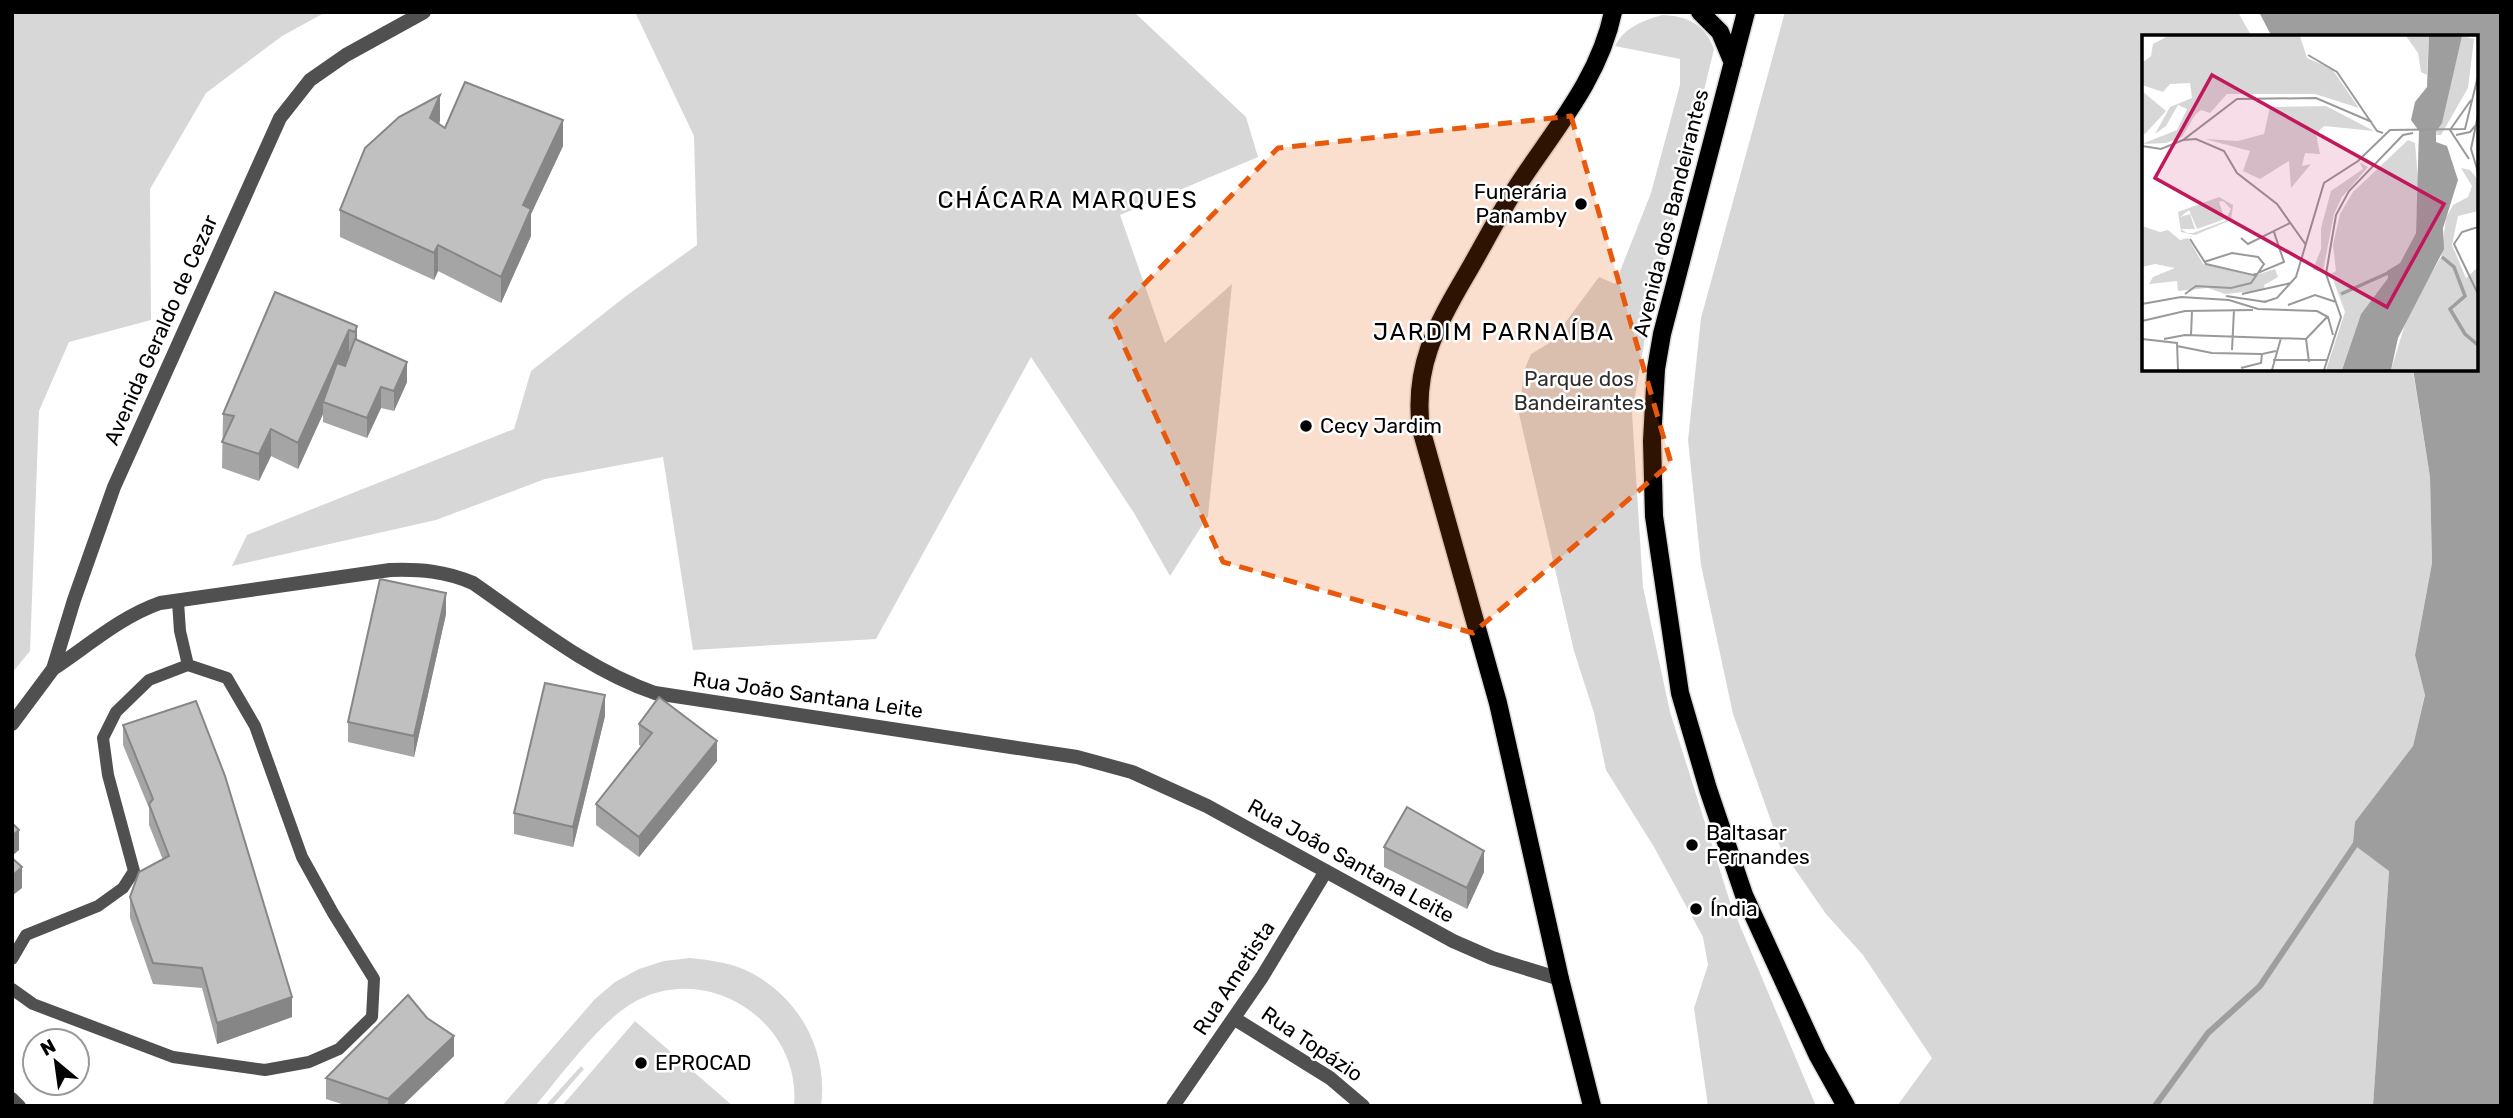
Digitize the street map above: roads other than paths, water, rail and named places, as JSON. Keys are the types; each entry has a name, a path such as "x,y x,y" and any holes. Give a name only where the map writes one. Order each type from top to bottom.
{"main road":[{"path":"1591,1106 1498,703 1421,429 1418,404 1420,378 1429,345 1446,309 1516,188 1568,115 1595,63 1612,17 1630,12"},
{"path":"1700,12 1720,32 1732,63"},
{"name":"Avenida dos Bandeirantes","path":"1746,12 1660,345 1652,441 1654,516 1680,692 1712,800 1744,895 1817,1054 1846,1106"}],"street":[{"name":"Avenida Geraldo de Cezar","path":"12,724 53,669 114,487 279,118 310,80 346,55 424,12"},
{"name":"Rua João Santana Leite","path":"53,669 141,610 160,603 390,570 419,569 450,573 473,583 601,670 655,693 1077,757 1132,772 1208,806 1453,941 1492,958 1560,979"},
{"name":"Rua Ametista","path":"1173,1106 1235,1018 1326,871"},
{"name":"Rua Topázio","path":"1235,1018 1330,1078 1363,1106"}],"lane":[{"path":"178,602 180,631 188,665"},
{"path":"12,959 26,935 98,906 123,888 134,871 108,775 103,738 116,712 149,680 188,665 227,678 255,726 302,857 374,979 372,1017 339,1049 309,1062 265,1070 173,1057 33,1004 12,989"},
{"path":"12,1098 20,1106"}],"waterway":[{"path":"2155,1106 2208,1033 2260,986 2359,839"}],"place":[{"name":"Funerária Panamby","path":"1581,204"},
{"name":"Cecy Jardim","path":"1306,426"},
{"name":"Baltasar Fernandes","path":"1692,845"},
{"name":"Índia","path":"1696,909"},
{"name":"EPROCAD","path":"641,1063"}],"district":[{"name":"CHÁCARA MARQUES","path":"1068,200"},
{"name":"JARDIM PARNAÍBA","path":"1494,332"}],"park label":[{"name":"Parque dos Bandeirantes","path":"1579,391"}]}
